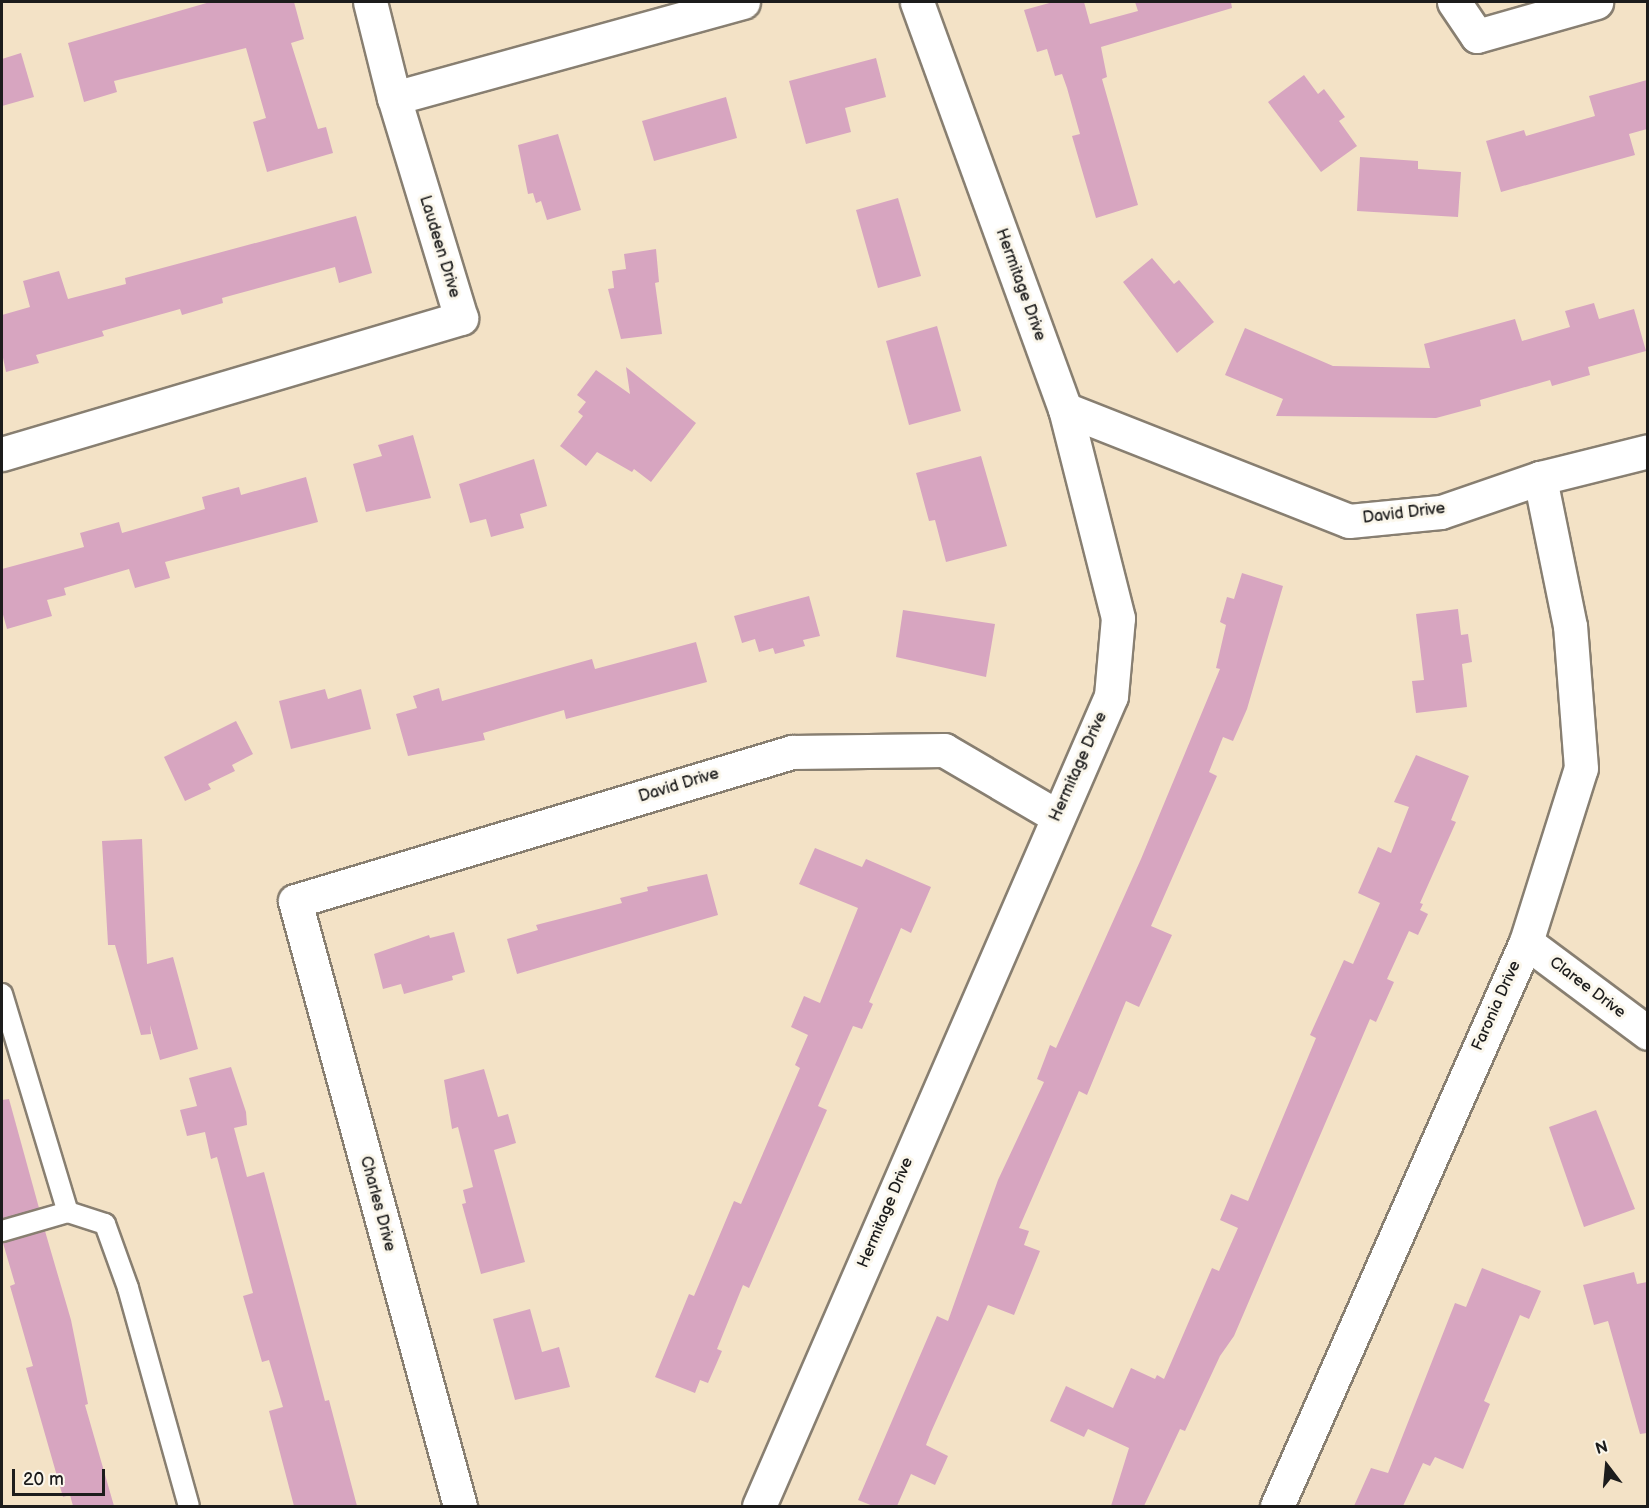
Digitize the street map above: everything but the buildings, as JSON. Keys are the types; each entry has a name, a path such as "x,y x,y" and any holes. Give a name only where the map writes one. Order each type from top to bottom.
{"street":[{"path":"370,2 394,98 743,2"},
{"name":"Hermitage Drive","path":"759,1506 1111,696 1118,618 1065,409 916,2"},
{"path":"1454,2 1477,36 1596,2"},
{"name":"Laudeen Drive","path":"2,454 461,318 394,98"},
{"name":"David Drive","path":"1065,409 1349,521 1441,512 1540,478 1647,452"},
{"name":"Faronia Drive","path":"1277,1506 1526,942 1581,768 1570,626 1540,478"},
{"name":"David Drive","path":"295,901 792,752 944,750 1058,817"},
{"name":"Charles Drive","path":"295,901 460,1506"},
{"name":"Claree Drive","path":"1526,942 1647,1033"}],"lane":[{"path":"2,994 68,1212"},
{"path":"2,1231 68,1212 105,1224 128,1288 189,1506"}]}
